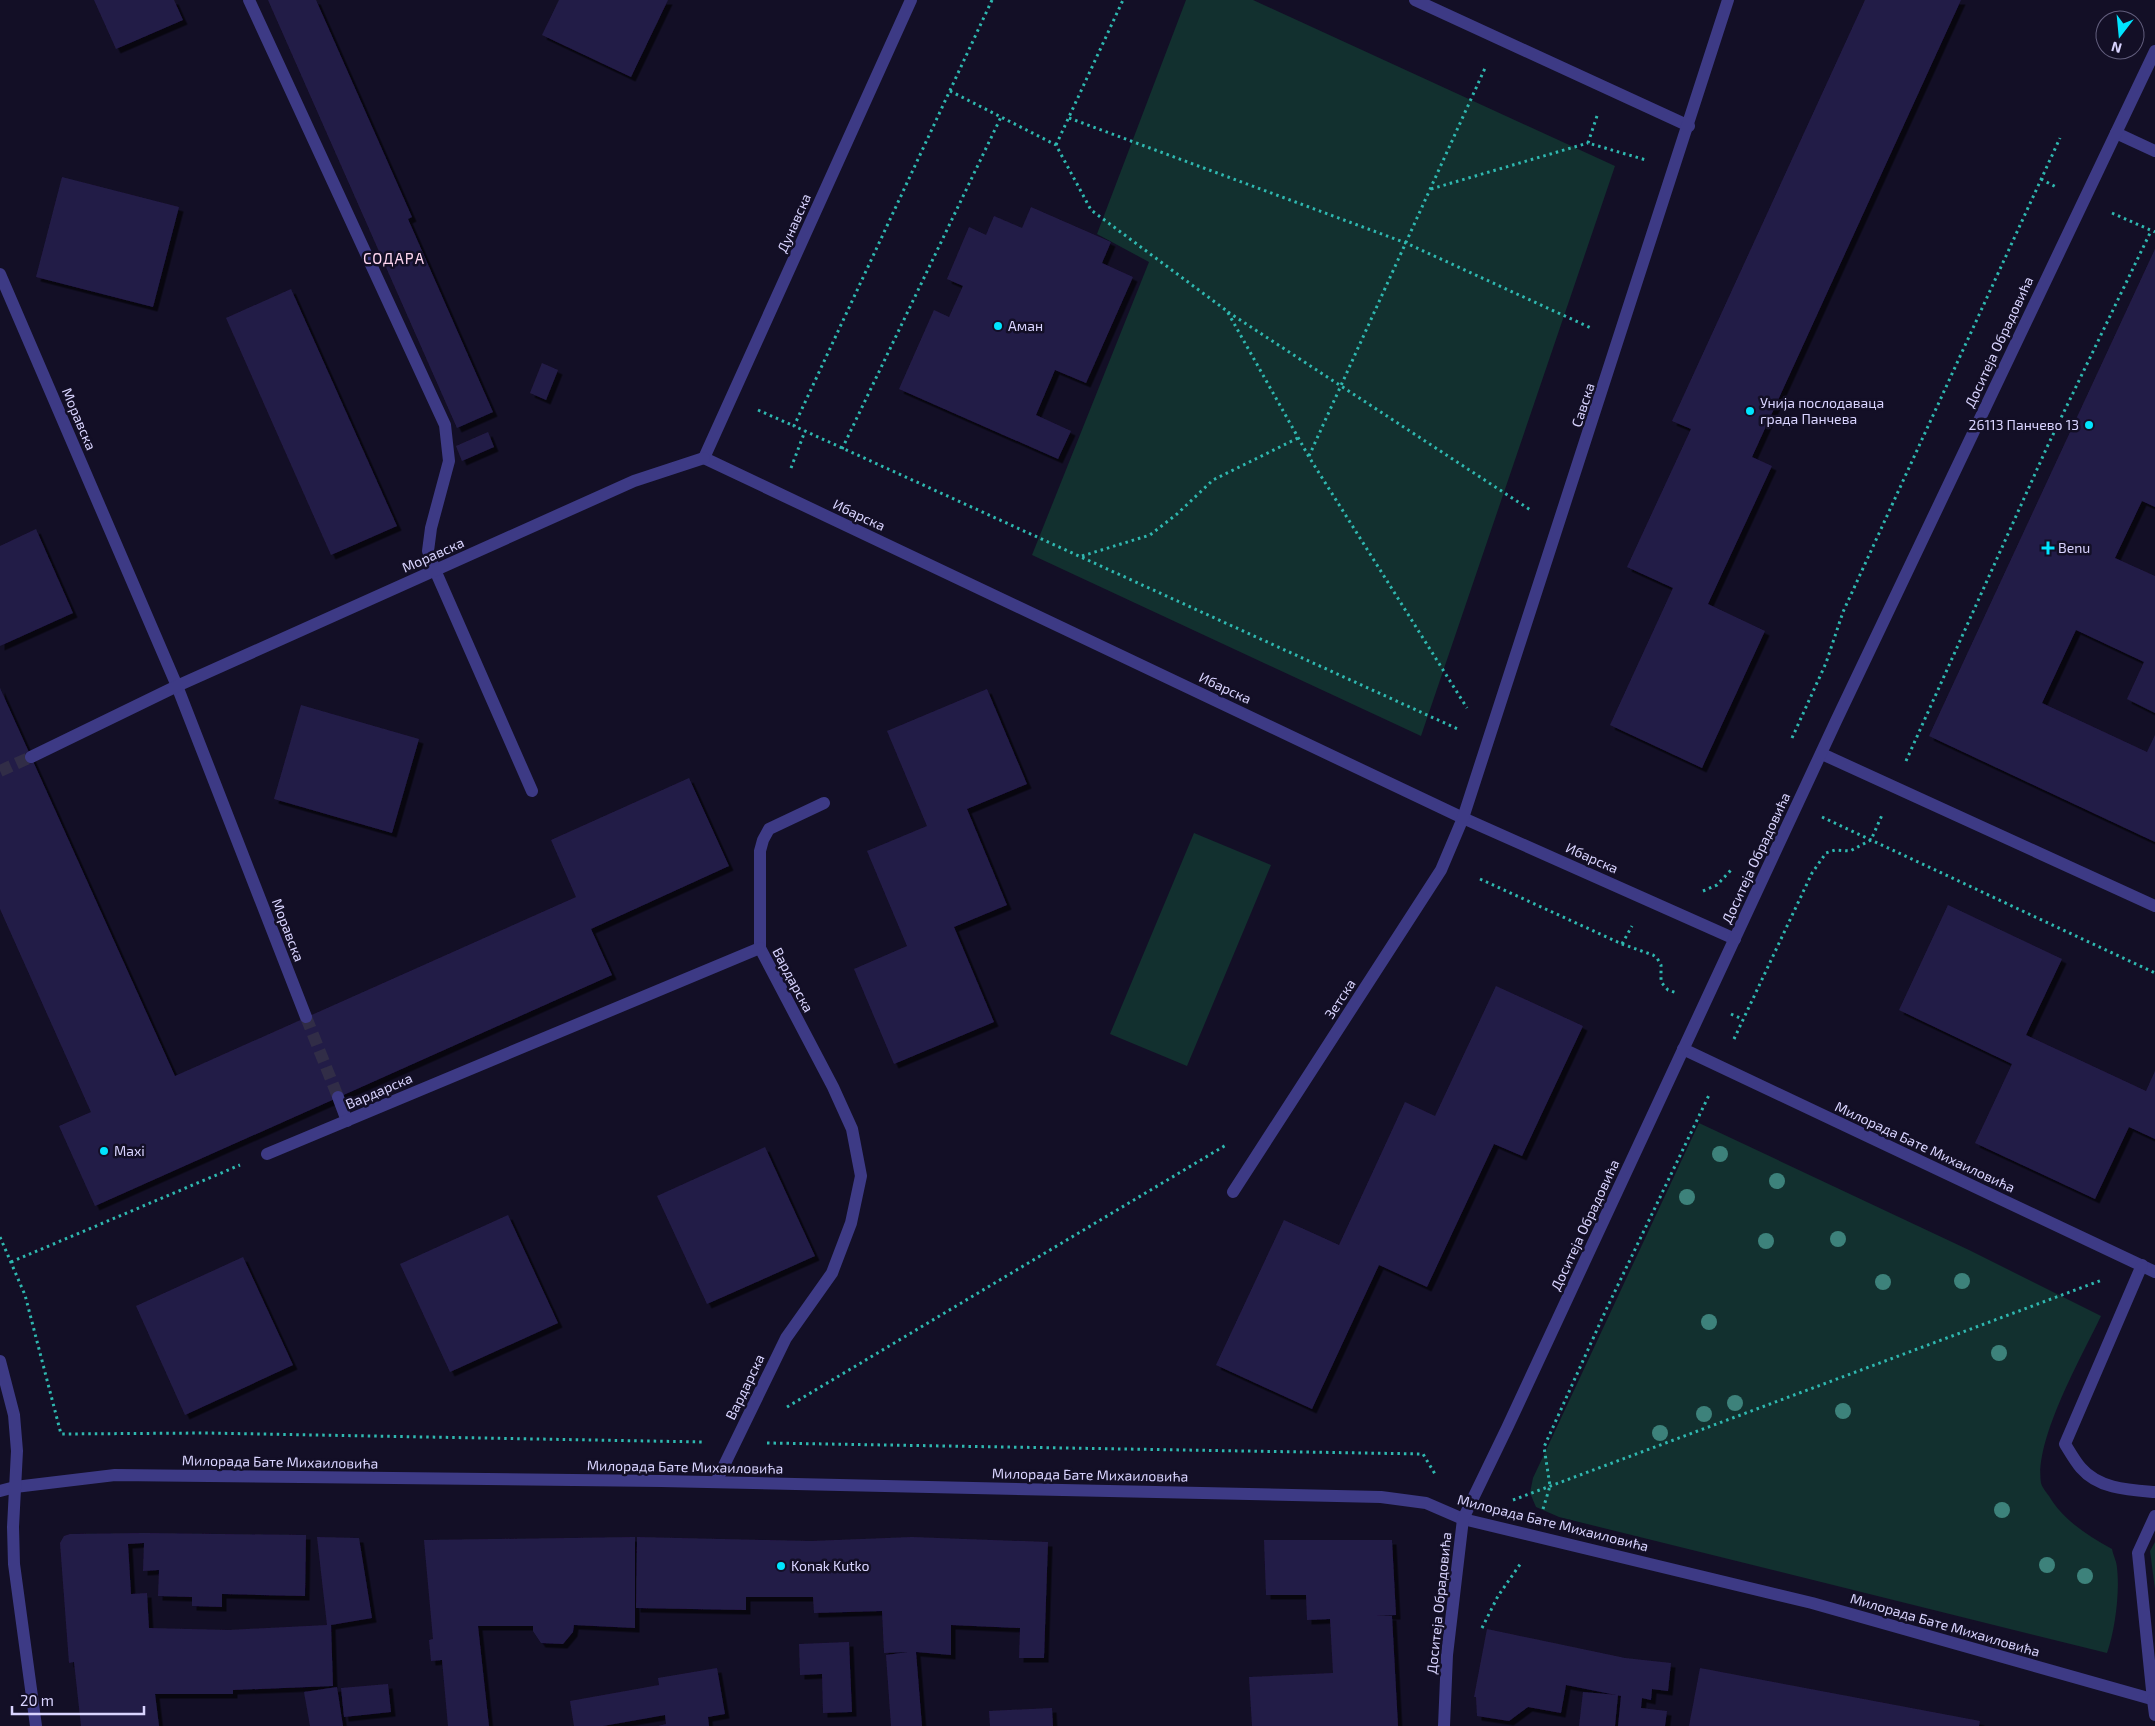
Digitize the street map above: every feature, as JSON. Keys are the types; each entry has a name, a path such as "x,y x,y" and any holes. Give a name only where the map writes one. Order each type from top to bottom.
{"street":[{"path":"248,0 445,425 448,461 428,551 532,791"},
{"name":"Дунавска","path":"704,458 911,0"},
{"path":"1415,0 1689,126"},
{"name":"Савска","path":"1463,818 1689,126 1728,0"},
{"name":"Доситеја Обрадовића","path":"1444,1726 1447,1656 1462,1519 1507,1428 1797,806 2155,51"},
{"path":"2116,133 2155,151"},
{"name":"Моравска","path":"0,274 177,686 306,1017"},
{"name":"Моравска","path":"31,757 177,686 634,481 704,458"},
{"name":"Ибарска","path":"704,458 1463,818 1735,939"},
{"path":"1822,754 2155,906"},
{"path":"760,948 760,851 763,840 769,829 824,802"},
{"name":"Зетска","path":"1233,1192 1441,870 1463,818"},
{"name":"Вардарска","path":"267,1154 760,948 833,1086 852,1129 861,1176 851,1223 832,1273 786,1338 716,1482"},
{"name":"Милорада Бате Михаиловића","path":"1683,1049 2155,1272"},
{"path":"338,1098 347,1121"},
{"path":"2142,1265 2065,1444 2082,1469 2101,1482 2123,1490 2155,1492"},
{"path":"0,1361 14,1415 17,1451 14,1564 36,1726"},
{"name":"Милорада Бате Михаиловића","path":"0,1491 15,1487 115,1475 716,1482 1381,1497 1426,1503 1462,1519 1812,1603 2154,1700"},
{"path":"2155,1516 2138,1553 2155,1715"}],"path":[{"path":"794,426 992,0"},
{"path":"1056,145 1123,0"},
{"path":"1309,457 1499,38"},
{"path":"1588,143 1606,87"},
{"path":"950,91 1056,145 1091,210 1226,311 1558,528"},
{"path":"842,448 1000,117"},
{"path":"1069,118 1406,243 1619,341"},
{"path":"1790,742 1826,663 1843,612 2060,138"},
{"path":"1431,188 1588,143 1675,168"},
{"path":"1481,1630 1535,1536 1550,1486 1544,1447 1605,1312 1722,1068 1742,1019 1812,873 1826,853 1835,850 1850,851 1871,840 1970,615 2048,445 2151,231 2155,232"},
{"path":"1226,311 1309,457 1488,742"},
{"path":"731,398 1488,742"},
{"path":"781,495 805,431"},
{"path":"1081,557 1150,535 1177,514 1213,480 1298,438"},
{"path":"1797,806 2155,974"},
{"path":"1697,894 1717,885 1734,867"},
{"path":"1480,879 1622,944 1658,958 1661,965 1661,982 1668,990 1705,1002 1742,1019"},
{"path":"1622,944 1647,900"},
{"path":"780,1411 1227,1145"},
{"path":"11,1262 267,1154"},
{"path":"0,1237 25,1295 61,1434 205,1433 1423,1454 1462,1519 2142,1265"}],"green space":[{"path":"1186,0 1253,0 1615,166 1421,736 1032,555 1149,262 1097,234"},
{"path":"1194,833 1271,865 1187,1066 1110,1034"},
{"path":"1699,1123 1969,1250 2101,1316 2061,1398 2052,1422 2041,1465 2041,1483 2055,1505 2069,1520 2085,1533 2112,1549 2117,1566 2118,1588 2114,1623 2107,1653 1559,1517 1536,1507 1530,1493 1533,1478"},
{"path":"2155,1542 2155,1589 2150,1551"}],"building":[{"path":"94,0 174,0 183,20 116,49"},
{"path":"268,0 316,0 412,217 408,219 493,412 457,428"},
{"path":"559,0 668,0 631,77 542,35"},
{"path":"1865,0 1961,0 1752,457 1772,466 1708,604 1765,631 1702,768 1610,725 1673,588 1627,567 1691,429 1672,421"},
{"path":"62,177 179,207 153,307 36,277"},
{"path":"1031,207 1111,242 1102,263 1133,277 1086,383 1055,370 1036,415 1071,431 1058,459 899,389 934,310 949,317 963,286 947,279 969,227 986,235 994,216 1022,228"},
{"path":"2155,249 2155,507 2142,501 2115,558 2155,576 2155,713 2127,699 2144,662 2076,630 2042,703 2147,752 2155,735 2155,842 1929,736"},
{"path":"291,289 397,526 331,555 226,318"},
{"path":"542,363 558,370 546,400 530,393"},
{"path":"488,432 494,447 462,461 456,446"},
{"path":"36,529 73,613 0,646 0,546"},
{"path":"0,688 175,1076 576,897 551,840 689,778 729,866 591,929 612,975 95,1206 59,1126 91,1112 0,909"},
{"path":"987,689 1027,784 967,809 1007,905 954,927 994,1022 894,1064 854,969 907,946 867,851 927,826 887,731"},
{"path":"301,705 419,739 392,833 274,799"},
{"path":"1948,905 2062,959 2026,1035 2146,1091 2155,1071 2155,1139 2129,1127 2095,1199 1975,1143 2012,1064 1899,1010"},
{"path":"1496,986 1583,1026 1522,1156 1494,1144 1427,1287 1379,1265 1312,1409 1216,1365 1284,1220 1339,1245 1405,1102 1435,1116"},
{"path":"765,1147 815,1256 707,1304 657,1196"},
{"path":"508,1215 558,1323 450,1372 400,1264"},
{"path":"243,1257 293,1365 185,1415 136,1306"},
{"path":"70,1534 306,1535 305,1596 222,1594 222,1607 192,1606 192,1597 158,1596 159,1570 143,1571 144,1543 128,1544 131,1594 147,1593 149,1628 229,1630 327,1625 317,1537 359,1538 372,1618 331,1625 333,1686 233,1690 233,1694 155,1694 159,1726 81,1726 74,1662 69,1663 60,1543 64,1536"},
{"path":"635,1537 635,1628 574,1625 573,1632 563,1644 541,1643 533,1631 533,1626 478,1626 489,1726 448,1726 442,1660 431,1661 429,1640 433,1639 424,1540"},
{"path":"637,1537 811,1541 912,1537 1048,1542 1044,1658 1019,1658 1020,1628 951,1625 951,1655 916,1652 922,1726 891,1726 886,1655 908,1652 884,1653 882,1611 814,1613 813,1597 746,1597 746,1610 636,1608"},
{"path":"1264,1540 1392,1540 1396,1615 1376,1616 1392,1616 1398,1726 1252,1726 1249,1677 1333,1673 1330,1619 1307,1620 1306,1595 1266,1595"},
{"path":"1487,1629 1625,1658 1671,1663 1668,1691 1652,1689 1651,1700 1642,1698 1641,1708 1667,1711 1665,1726 1618,1726 1621,1696 1566,1685 1561,1713 1528,1707 1509,1721 1477,1716 1476,1697 1474,1697"},
{"path":"849,1642 852,1712 823,1713 822,1674 800,1675 799,1644"},
{"path":"717,1668 725,1714 708,1717 709,1726 658,1726 666,1724 665,1715 603,1726 574,1726 570,1701 659,1685 658,1678"},
{"path":"1700,1668 1980,1721 1979,1726 1689,1726"},
{"path":"388,1684 391,1712 344,1717 341,1688"},
{"path":"337,1687 343,1726 310,1726 304,1692"},
{"path":"1583,1692 1618,1695 1615,1726 1579,1726"},
{"path":"1052,1708 1053,1726 990,1726 989,1711"}],"tunnel":[{"path":"0,771 31,757"},
{"path":"306,1017 338,1097"}],"place":[{"name":"Аман","path":"998,326"},
{"name":"Унија послодаваца града Панчева","path":"1750,411"},
{"name":"26113 Панчево 13","path":"2089,425"},
{"name":"Benu","path":"2048,548"},
{"name":"Maxi","path":"104,1151"},
{"name":"Konak Kutko","path":"781,1566"}],"district":[{"name":"СОДАРА","path":"394,259"}]}
